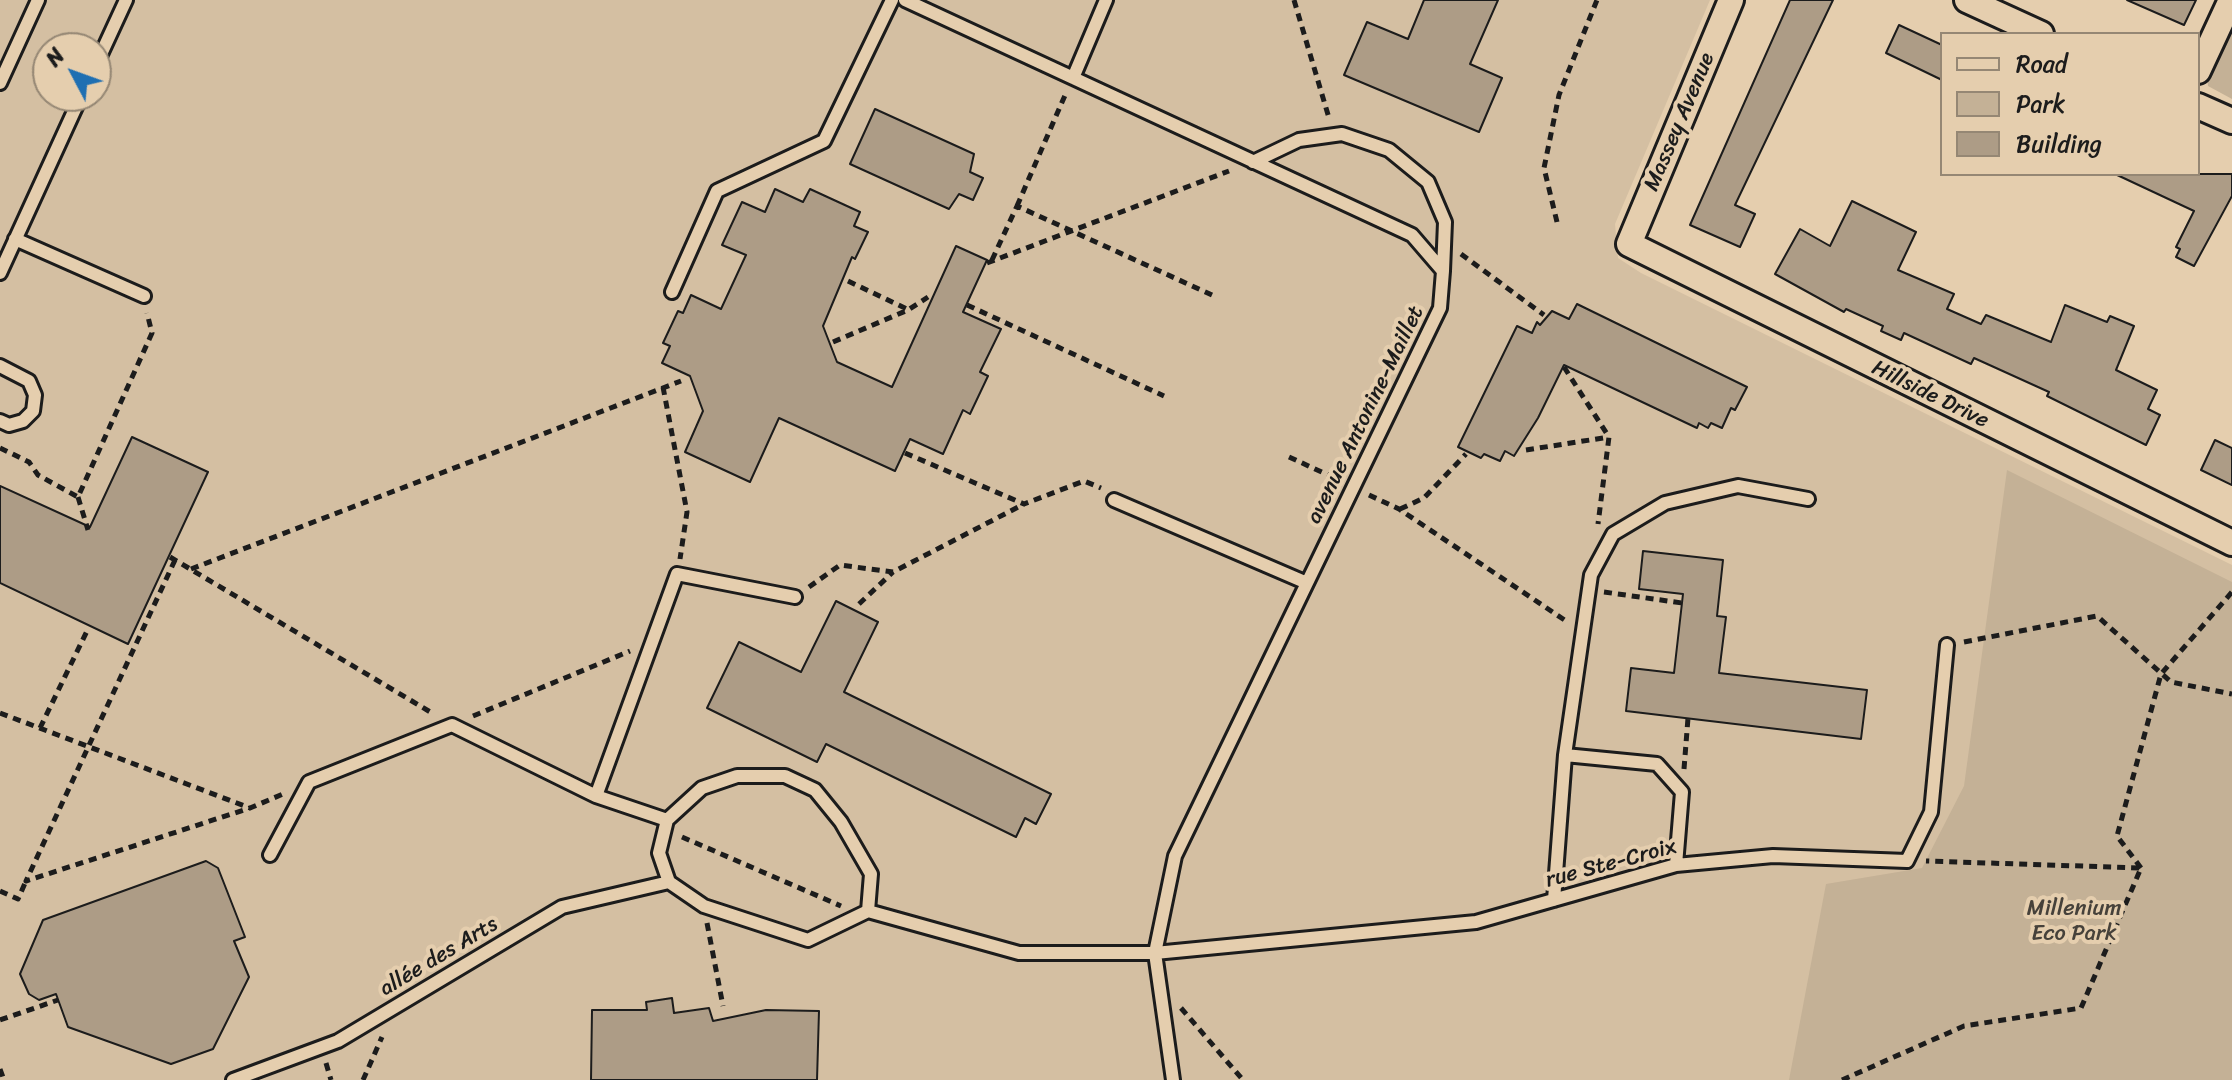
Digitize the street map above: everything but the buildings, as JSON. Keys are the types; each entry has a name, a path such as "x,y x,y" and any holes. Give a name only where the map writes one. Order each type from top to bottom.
{"street":[{"name":"Massey Avenue","path":"1629,244 1731,0"},
{"path":"1967,0 2037,32"},
{"path":"2200,67 2231,0"},
{"path":"2200,107 2232,121"},
{"name":"Hillside Drive","path":"1629,244 2232,543"}],"lane":[{"path":"0,83 38,0"},
{"path":"111,32 126,0"},
{"path":"672,292 717,191 824,141 892,0"},
{"path":"905,0 1417,237 1443,271"},
{"path":"1073,78 1106,0"},
{"path":"0,273 74,112"},
{"name":"avenue Antonine-Maillet","path":"1173,1080 1155,953 1175,856 1440,308 1445,222 1428,182 1389,150 1342,134 1334,135"},
{"path":"1253,162 1299,140 1334,135"},
{"path":"15,239 144,296"},
{"path":"0,366 29,381 35,395 33,411 23,421 9,425 0,421"},
{"path":"1554,900 1565,755 1591,575 1613,534 1665,503 1738,486 1808,499"},
{"path":"1110,495 1307,583"},
{"path":"596,796 677,574 795,597"},
{"path":"1907,861 1931,812 1947,645"},
{"path":"270,855 309,782 452,725 596,796 666,825"},
{"path":"1565,755 1657,764 1682,792 1676,865"},
{"path":"737,776 785,776 815,790 841,822 871,874 864,913 808,940 704,906 669,882 659,853 666,825 702,788 737,776"},
{"name":"rue Ste-Croix","path":"864,913 1019,953 1155,953 1476,922 1676,865 1773,856 1907,861"},
{"name":"allée des Arts","path":"233,1080 338,1041 562,907 669,882"}],"path":[{"path":"1294,0 1334,135"},
{"path":"1557,222 1544,168 1559,95 1597,0"},
{"path":"1073,78 989,262 1253,162"},
{"path":"1017,206 1212,295"},
{"path":"1444,242 1544,315"},
{"path":"848,281 908,310"},
{"path":"88,530 78,497 152,333 144,296"},
{"path":"833,342 908,310 928,297"},
{"path":"967,305 1164,396"},
{"path":"1564,367 1609,437 1597,529"},
{"path":"191,569 681,381"},
{"path":"663,387 687,512 677,574"},
{"path":"1526,450 1609,437"},
{"path":"0,448 29,462 38,475 78,497"},
{"path":"905,453 1024,504"},
{"path":"1399,509 1424,498 1466,454"},
{"path":"1289,457 1399,509 1583,633"},
{"path":"859,604 893,572 1024,504 1084,481 1110,495"},
{"path":"0,891 18,899 172,558 452,725 653,641"},
{"path":"795,597 840,565 893,572"},
{"path":"1589,590 1682,603"},
{"path":"2141,868 2117,836 2161,674 2232,592"},
{"path":"1947,645 2097,616 2171,682 2232,694"},
{"path":"40,728 87,631"},
{"path":"0,713 250,808"},
{"path":"1682,792 1688,718"},
{"path":"26,881 250,808 309,782"},
{"path":"666,825 864,913"},
{"path":"1907,861 2141,868"},
{"path":"1842,1080 1964,1026 2081,1008 2141,868"},
{"path":"704,906 723,1006"},
{"path":"1159,983 1243,1080"},
{"path":"0,1020 58,1000"},
{"path":"363,1080 396,1006"},
{"path":"0,1069 4,1080"}],"shaded area":[{"path":"0,0 1710,0 1615,224 1618,258 1641,273 2232,565 2232,1080 0,1080"}],"green space":[{"path":"2232,22 2232,99 2208,86 2207,76"},
{"name":"Millenium Eco Park","path":"2007,470 2232,582 2232,1080 1789,1080 1826,884 1922,868 1964,786"}]}
